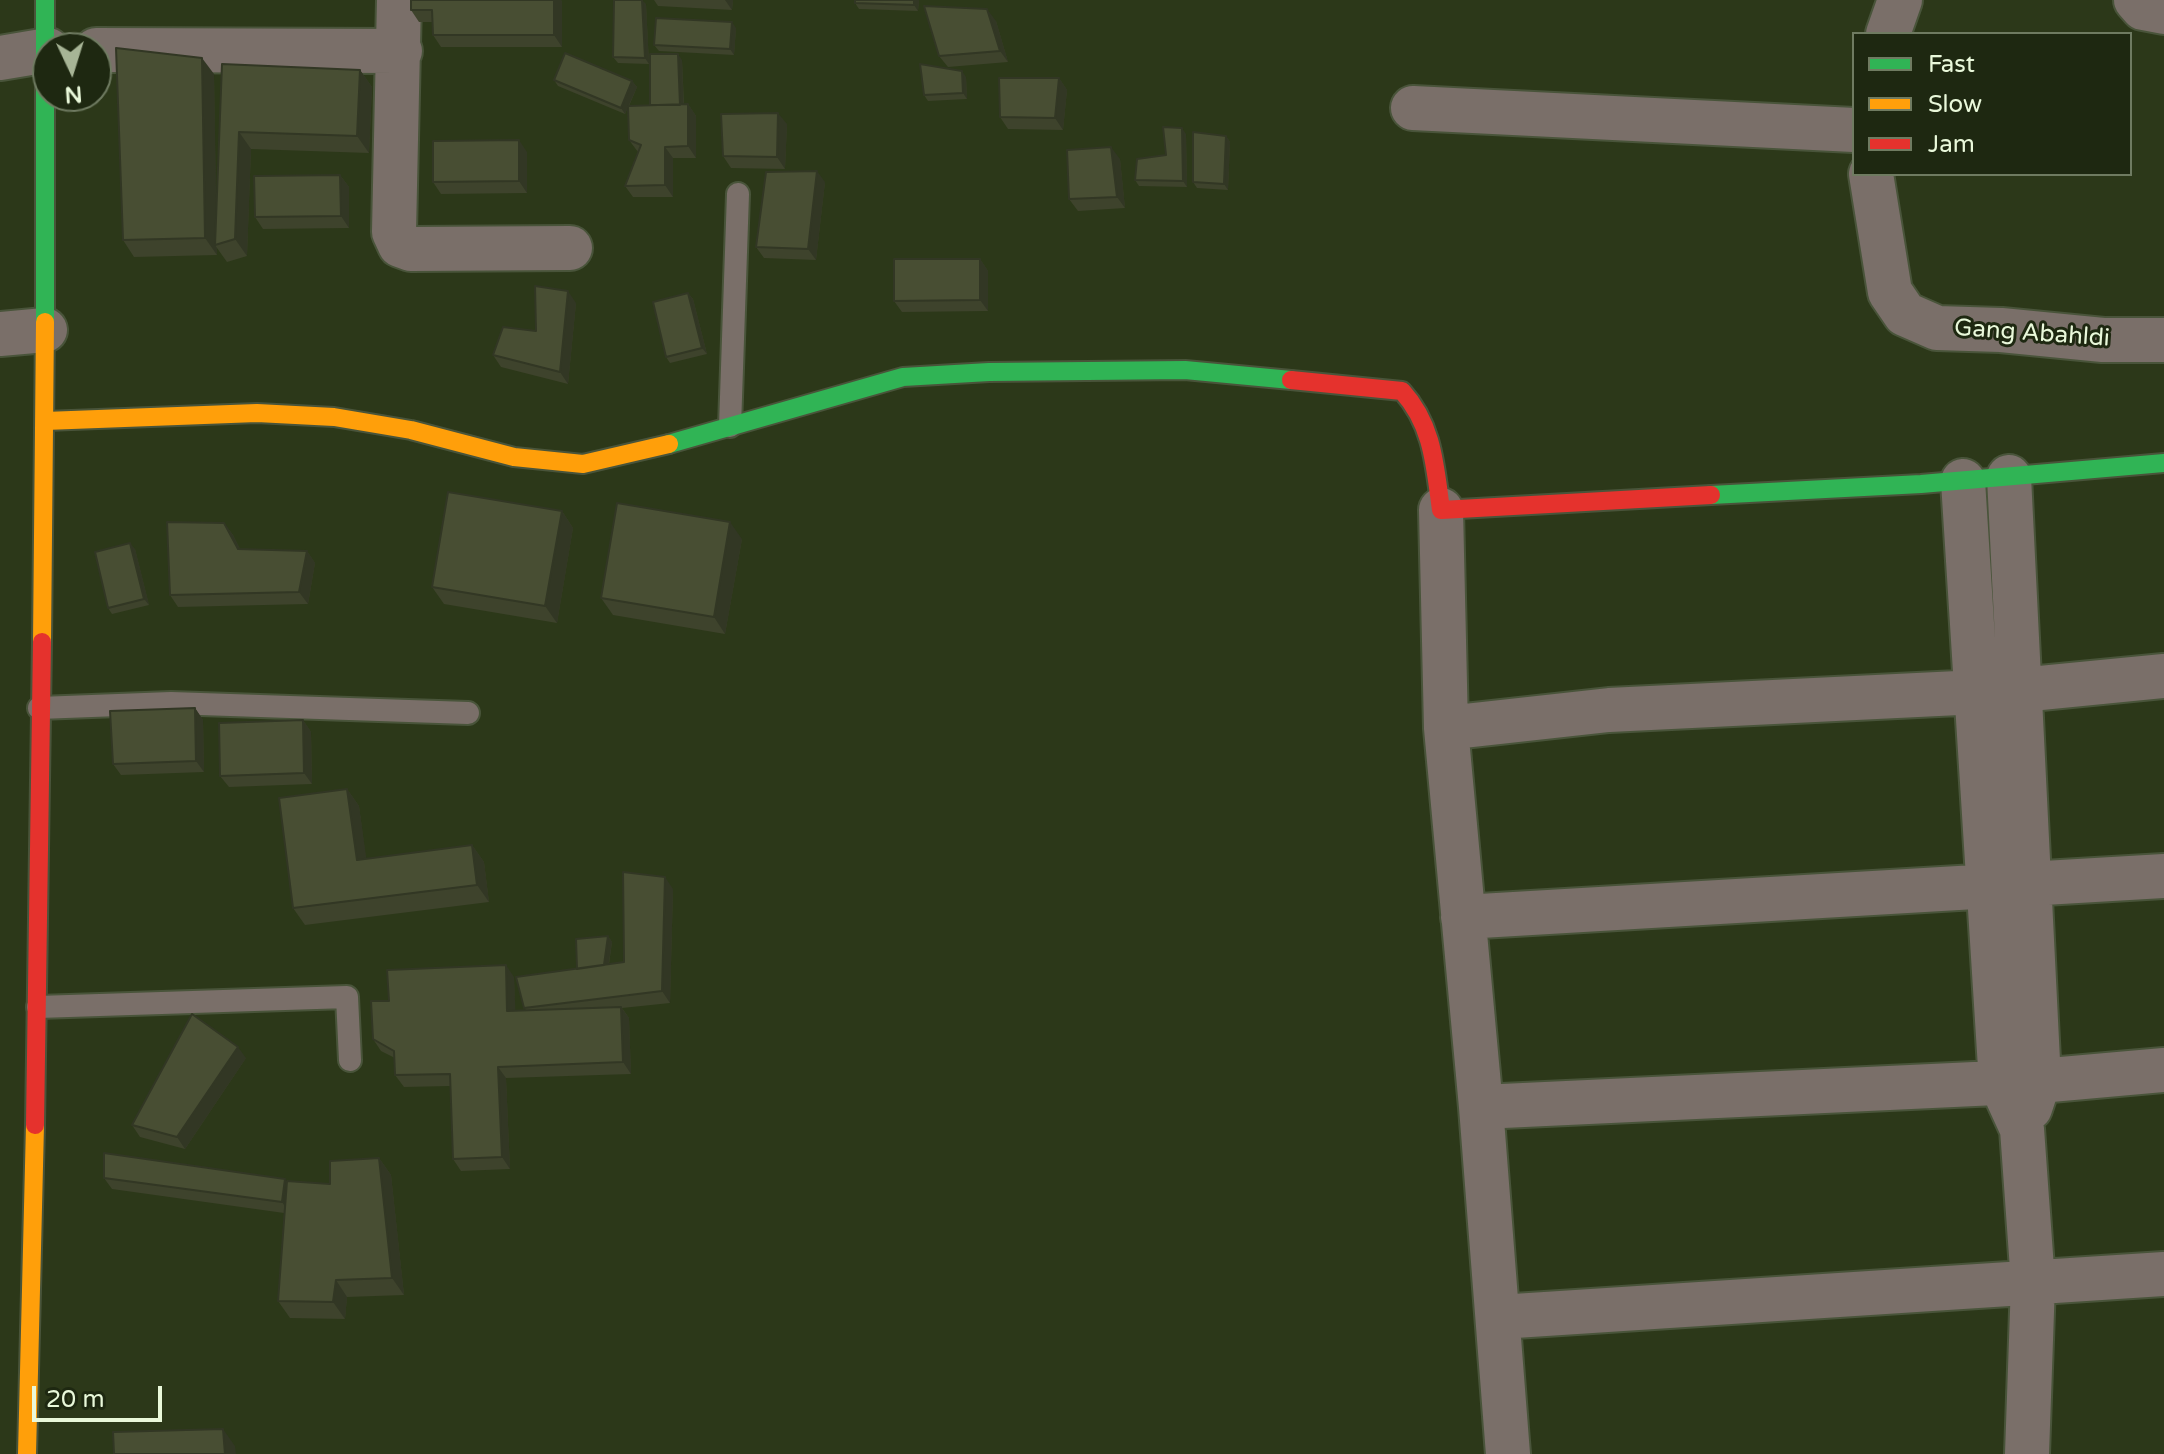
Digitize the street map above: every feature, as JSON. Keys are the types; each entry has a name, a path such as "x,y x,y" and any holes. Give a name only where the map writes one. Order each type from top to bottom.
{"street":[{"path":"45,0 46,32"},
{"path":"399,0 394,232 400,245 411,249 570,248"},
{"path":"1889,32 1900,0"},
{"path":"2136,0 2143,8 2164,12"},
{"path":"112,50 400,51"},
{"path":"0,58 32,52"},
{"path":"1413,108 1852,130"},
{"path":"27,1454 38,1007 46,112"},
{"name":"Gang Abahldi","path":"1871,176 1890,292 1905,314 1937,328 2001,330 2103,340 2164,340"},
{"path":"0,334 45,330"},
{"path":"45,421 257,413 334,417 411,430 514,457 583,464 637,453 903,377 1185,370 1402,391 1419,409 1429,430 1441,510 1446,728 1499,1317 1508,1454"},
{"path":"1441,510 1963,481 2164,463"},
{"path":"2009,477 1999,690 2033,1283 2027,1454"},
{"path":"1963,481 1999,690"},
{"path":"1446,728 1609,710 1999,690 2164,676"},
{"path":"1463,917 2164,876"},
{"path":"1481,1107 2020,1082 2164,1070"},
{"path":"1499,1317 2164,1274"}],"lane":[{"path":"730,426 738,194"},
{"path":"39,708 171,703 468,713"},
{"path":"38,1007 347,997 350,1060"}],"building":[{"path":"411,0 554,0 554,35 433,35 432,10 411,10"},
{"path":"614,0 642,0 645,58 613,57"},
{"path":"855,0 914,0 914,5 855,3"},
{"path":"924,6 987,9 1000,51 939,56"},
{"path":"656,18 732,22 730,49 654,45"},
{"path":"116,48 202,58 205,238 123,240"},
{"path":"565,53 632,81 621,108 554,80"},
{"path":"650,54 678,54 680,105 650,105"},
{"path":"222,64 360,70 357,136 239,132 235,239 215,245"},
{"path":"920,64 962,71 963,93 924,95"},
{"path":"999,78 1059,78 1055,118 1000,117"},
{"path":"688,104 688,146 665,147 665,185 625,186 641,145 629,140 628,106"},
{"path":"778,113 777,157 723,156 721,114"},
{"path":"1163,127 1182,128 1183,181 1135,180 1137,159 1166,155"},
{"path":"1193,132 1226,136 1224,184 1193,182"},
{"path":"519,140 519,181 433,182 433,141"},
{"path":"1111,147 1117,197 1069,199 1067,150"},
{"path":"817,171 808,249 756,247 766,172"},
{"path":"340,175 341,216 255,217 254,176"},
{"path":"894,259 980,259 980,300 894,301"},
{"path":"535,286 568,291 560,372 493,355 503,327 536,331"},
{"path":"688,293 702,348 666,357 653,302"},
{"path":"448,492 562,511 545,606 432,587"},
{"path":"617,503 730,522 714,617 601,598"},
{"path":"167,522 224,523 238,549 307,551 299,592 170,595"},
{"path":"130,543 144,599 108,608 95,552"},
{"path":"195,708 196,761 113,764 110,711"},
{"path":"303,720 304,773 220,776 219,723"},
{"path":"347,789 357,860 472,845 477,885 293,908 279,798"},
{"path":"623,872 665,877 662,991 524,1008 516,977 624,962"},
{"path":"608,936 604,965 577,969 576,939"},
{"path":"506,965 507,1011 621,1007 623,1062 498,1067 502,1157 453,1159 450,1074 395,1075 394,1051 373,1039 371,1001 389,1001 387,970"},
{"path":"192,1014 238,1047 177,1137 132,1125"},
{"path":"104,1153 285,1179 282,1202 104,1178"},
{"path":"379,1158 392,1278 336,1280 333,1302 278,1301 287,1181 330,1184 330,1161"},
{"path":"223,1429 225,1454 114,1454 113,1432"}],"traffic: fast":[{"path":"45,0 45,322"},
{"path":"669,444 903,377 989,372 1185,370 1291,380"},
{"path":"1711,495 1921,484 2164,463"}],"traffic: slow":[{"path":"42,642 45,322"},
{"path":"45,421 257,413 334,417 411,430 514,457 583,464 669,444"},
{"path":"27,1454 35,1125"}],"traffic: jam":[{"path":"1291,380 1402,391 1420,418 1431,447 1441,510 1711,495"},
{"path":"35,1125 42,642"}]}
